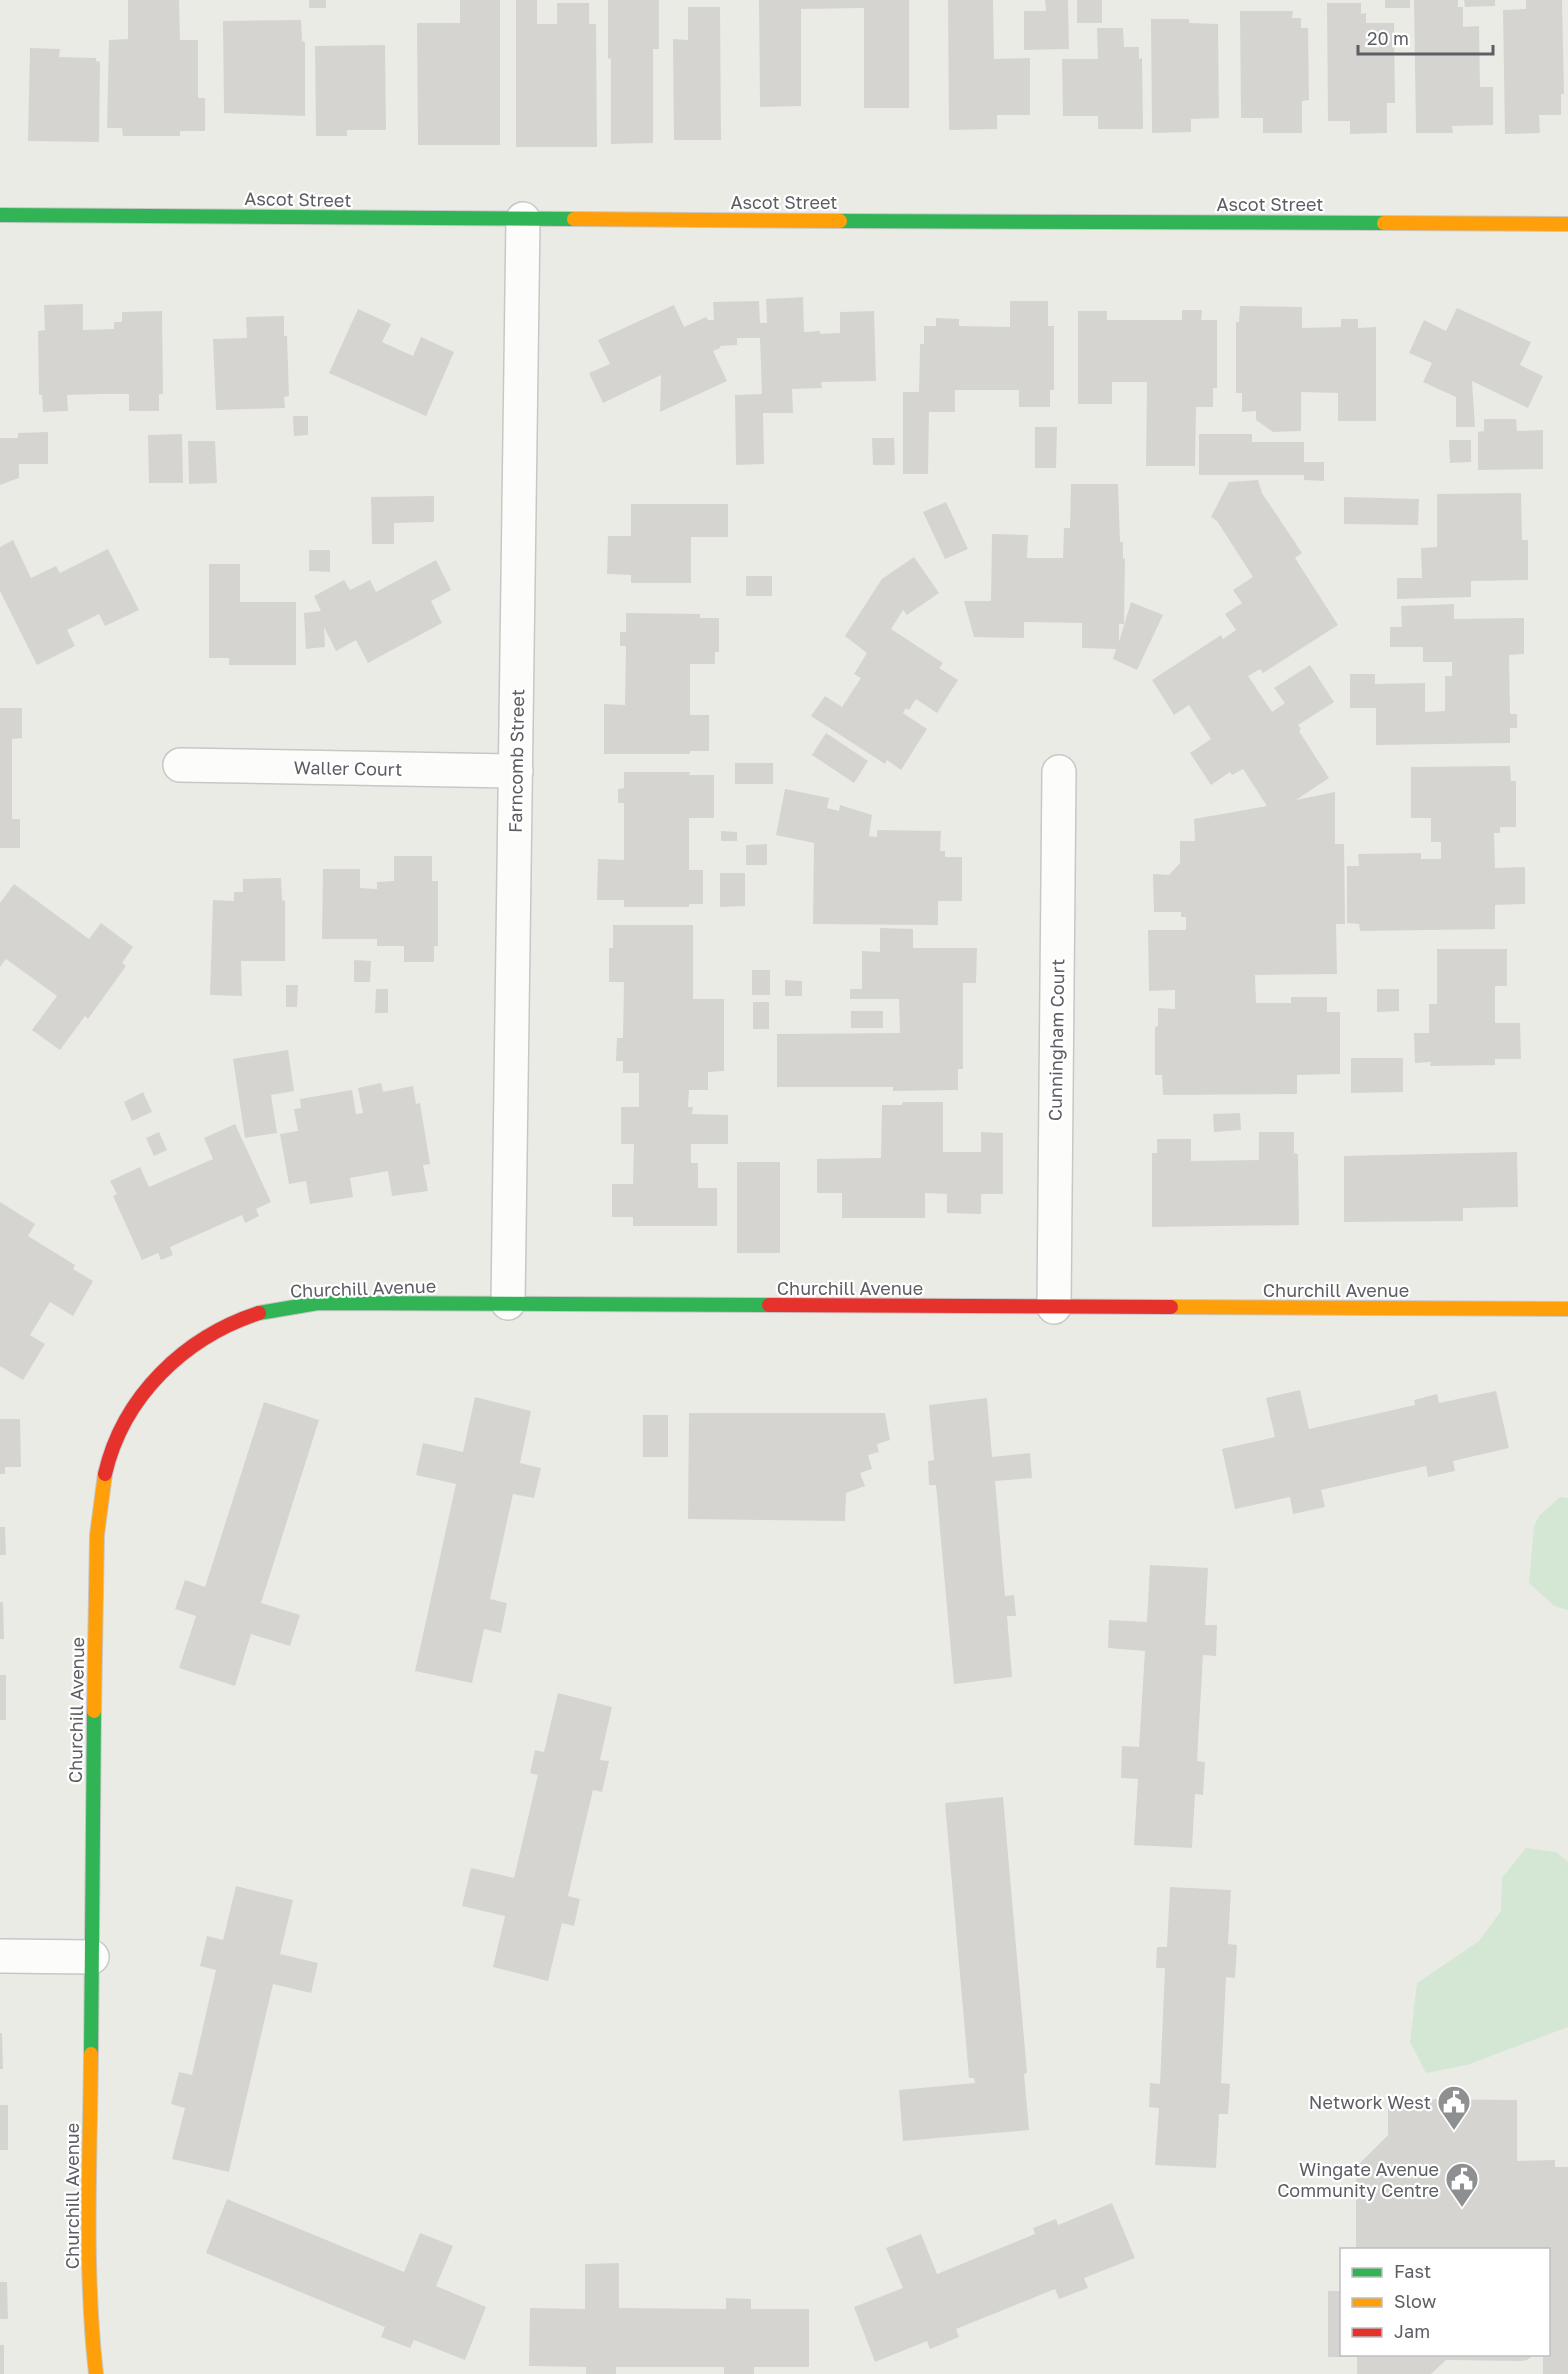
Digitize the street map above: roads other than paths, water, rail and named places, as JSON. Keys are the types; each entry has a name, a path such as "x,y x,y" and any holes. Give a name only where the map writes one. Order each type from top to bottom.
{"street":[{"name":"Ascot Street","path":"0,215 1568,224"},
{"name":"Farncomb Street","path":"508,1303 523,219"},
{"name":"Waller Court","path":"180,765 516,771"},
{"name":"Cunningham Court","path":"1054,1307 1059,772"},
{"name":"Churchill Avenue","path":"96,2374 91,2330 89,2264 96,1559 99,1506 111,1454 122,1425 146,1387 184,1352 219,1327 265,1310 318,1303 1568,1309"},
{"path":"0,1956 92,1957"}],"place":[{"name":"Network West","path":"1454,2131"},
{"name":"Wingate Avenue Community Centre","path":"1462,2208"}]}
